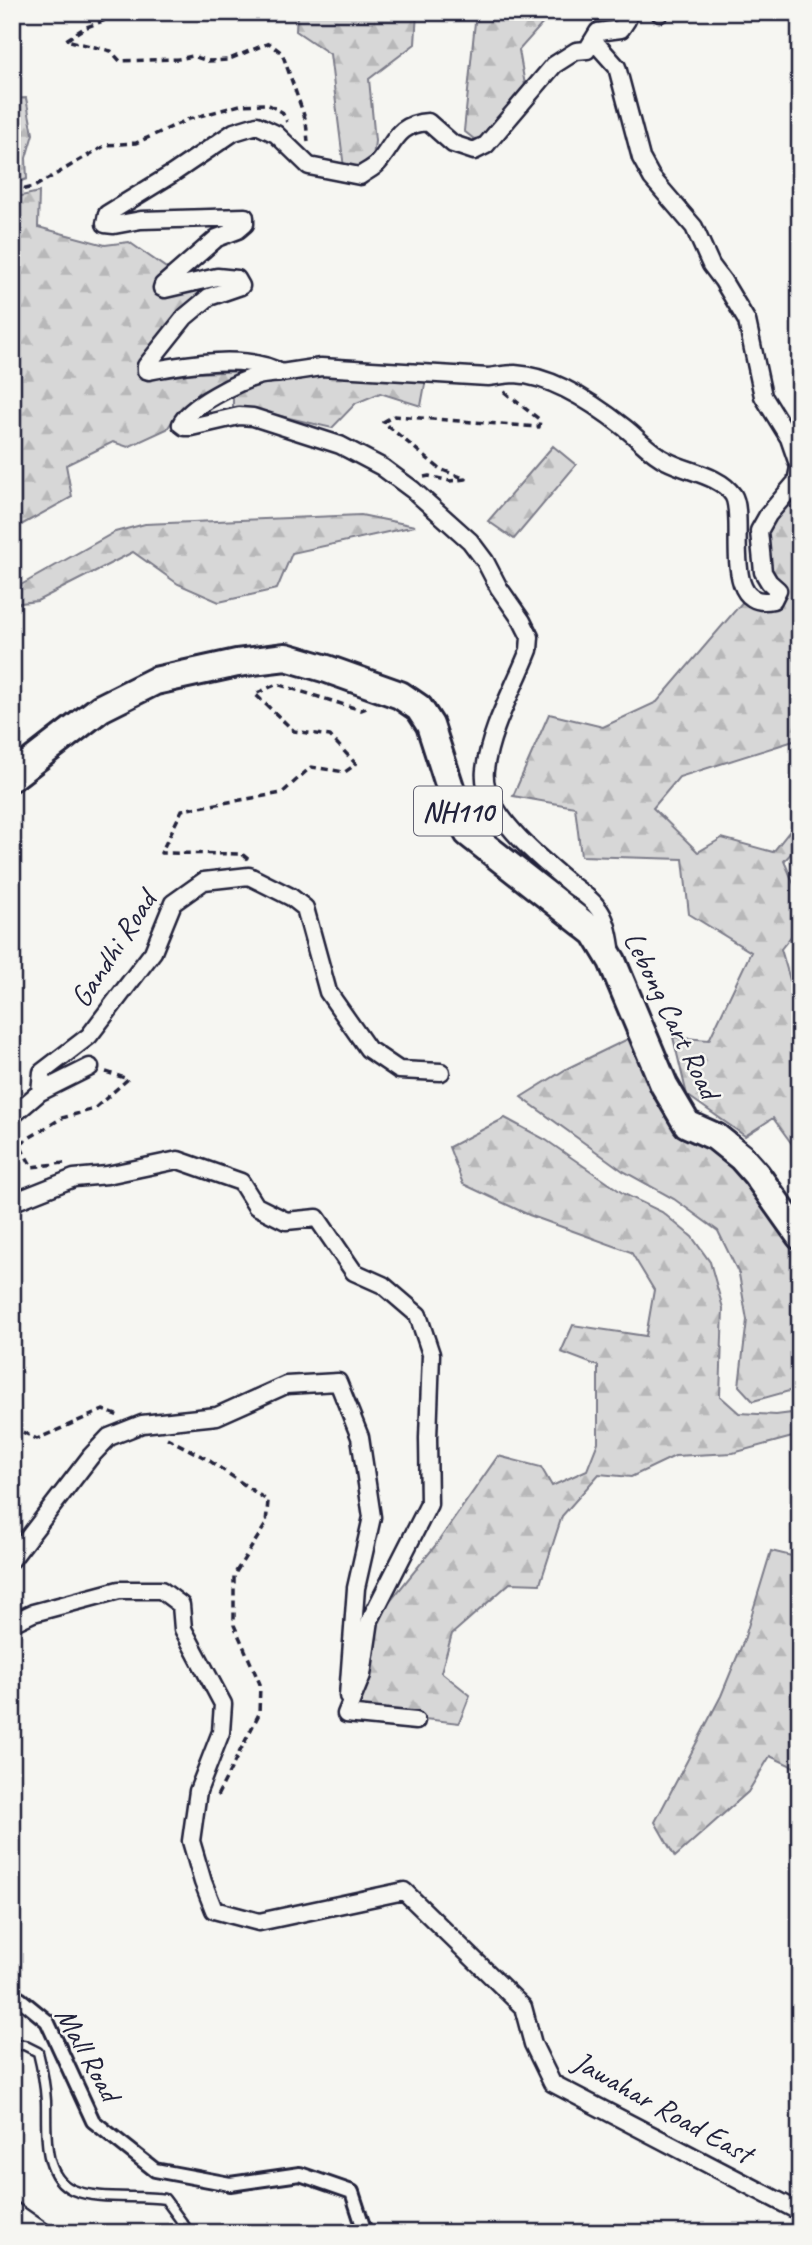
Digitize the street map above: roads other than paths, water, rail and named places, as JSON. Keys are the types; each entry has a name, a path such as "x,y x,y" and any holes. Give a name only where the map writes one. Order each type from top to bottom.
{"highway":[{"name":"Lebong Cart Road","path":"12,777 101,708 155,681 210,669 286,657 400,695 419,708 430,725 455,803 468,833 595,933 612,961 664,1085 687,1124 716,1137 741,1157 757,1174 800,1236"}],"street":[{"path":"281,373 270,366 232,363 184,364 149,372 146,370 146,366 185,317 209,297 242,286 237,279 217,277 162,288 216,238 238,230 245,224 245,217 141,220 114,225 105,224 107,214 234,132 257,125 276,134 309,166 359,176 378,164 400,132 414,123 428,122 453,144 474,151 486,145 554,65 576,51 587,50 598,32 621,29 627,20 627,12"},
{"path":"593,40 617,67 641,158 652,178 694,227 711,265 747,321 763,396 789,438 799,467 796,482 768,515 759,531 763,572 778,590 773,600 763,602 754,598 742,582 737,559 738,516 732,494 718,481 666,461 606,414 555,385 516,374 488,377 321,367 258,376 229,388 198,406 182,419 181,424 191,427 239,416 253,417 340,445 382,467 407,485 470,541 485,561 530,637 529,650 496,728 487,761 485,788 498,812 542,860 598,907 609,932 612,961"},
{"name":"Gandhi Road","path":"12,1116 40,1092 42,1072 89,1037 153,952 173,903 204,881 249,876 290,897 305,908 328,992 368,1049 399,1070 441,1072"},
{"path":"40,1092 90,1067"},
{"path":"12,1205 74,1178 107,1175 178,1160 241,1182 256,1206 286,1221 317,1218 354,1272 383,1284 418,1315 431,1354 429,1504 370,1620 362,1675 346,1714"},
{"path":"12,1559 91,1455 109,1437 142,1424 217,1416 286,1385 338,1382 360,1437 372,1517 356,1588 346,1714"},
{"name":"Jawahar Road East","path":"12,1623 33,1614 119,1590 161,1590 181,1605 183,1629 223,1704 221,1732 198,1791 191,1841 214,1910 259,1922 404,1891 523,2007 533,2044 552,2083 800,2213"},
{"path":"346,1714 416,1721"},
{"name":"Mall Road","path":"12,2000 20,1999 47,2021 93,2121 155,2170 230,2184 300,2174 352,2192 367,2233"},
{"path":"12,2210 45,2233"}],"lane":[{"path":"12,2045 24,2045 38,2052 46,2102 46,2143 51,2163 60,2179 72,2190 104,2196 165,2199 190,2233"}]}
